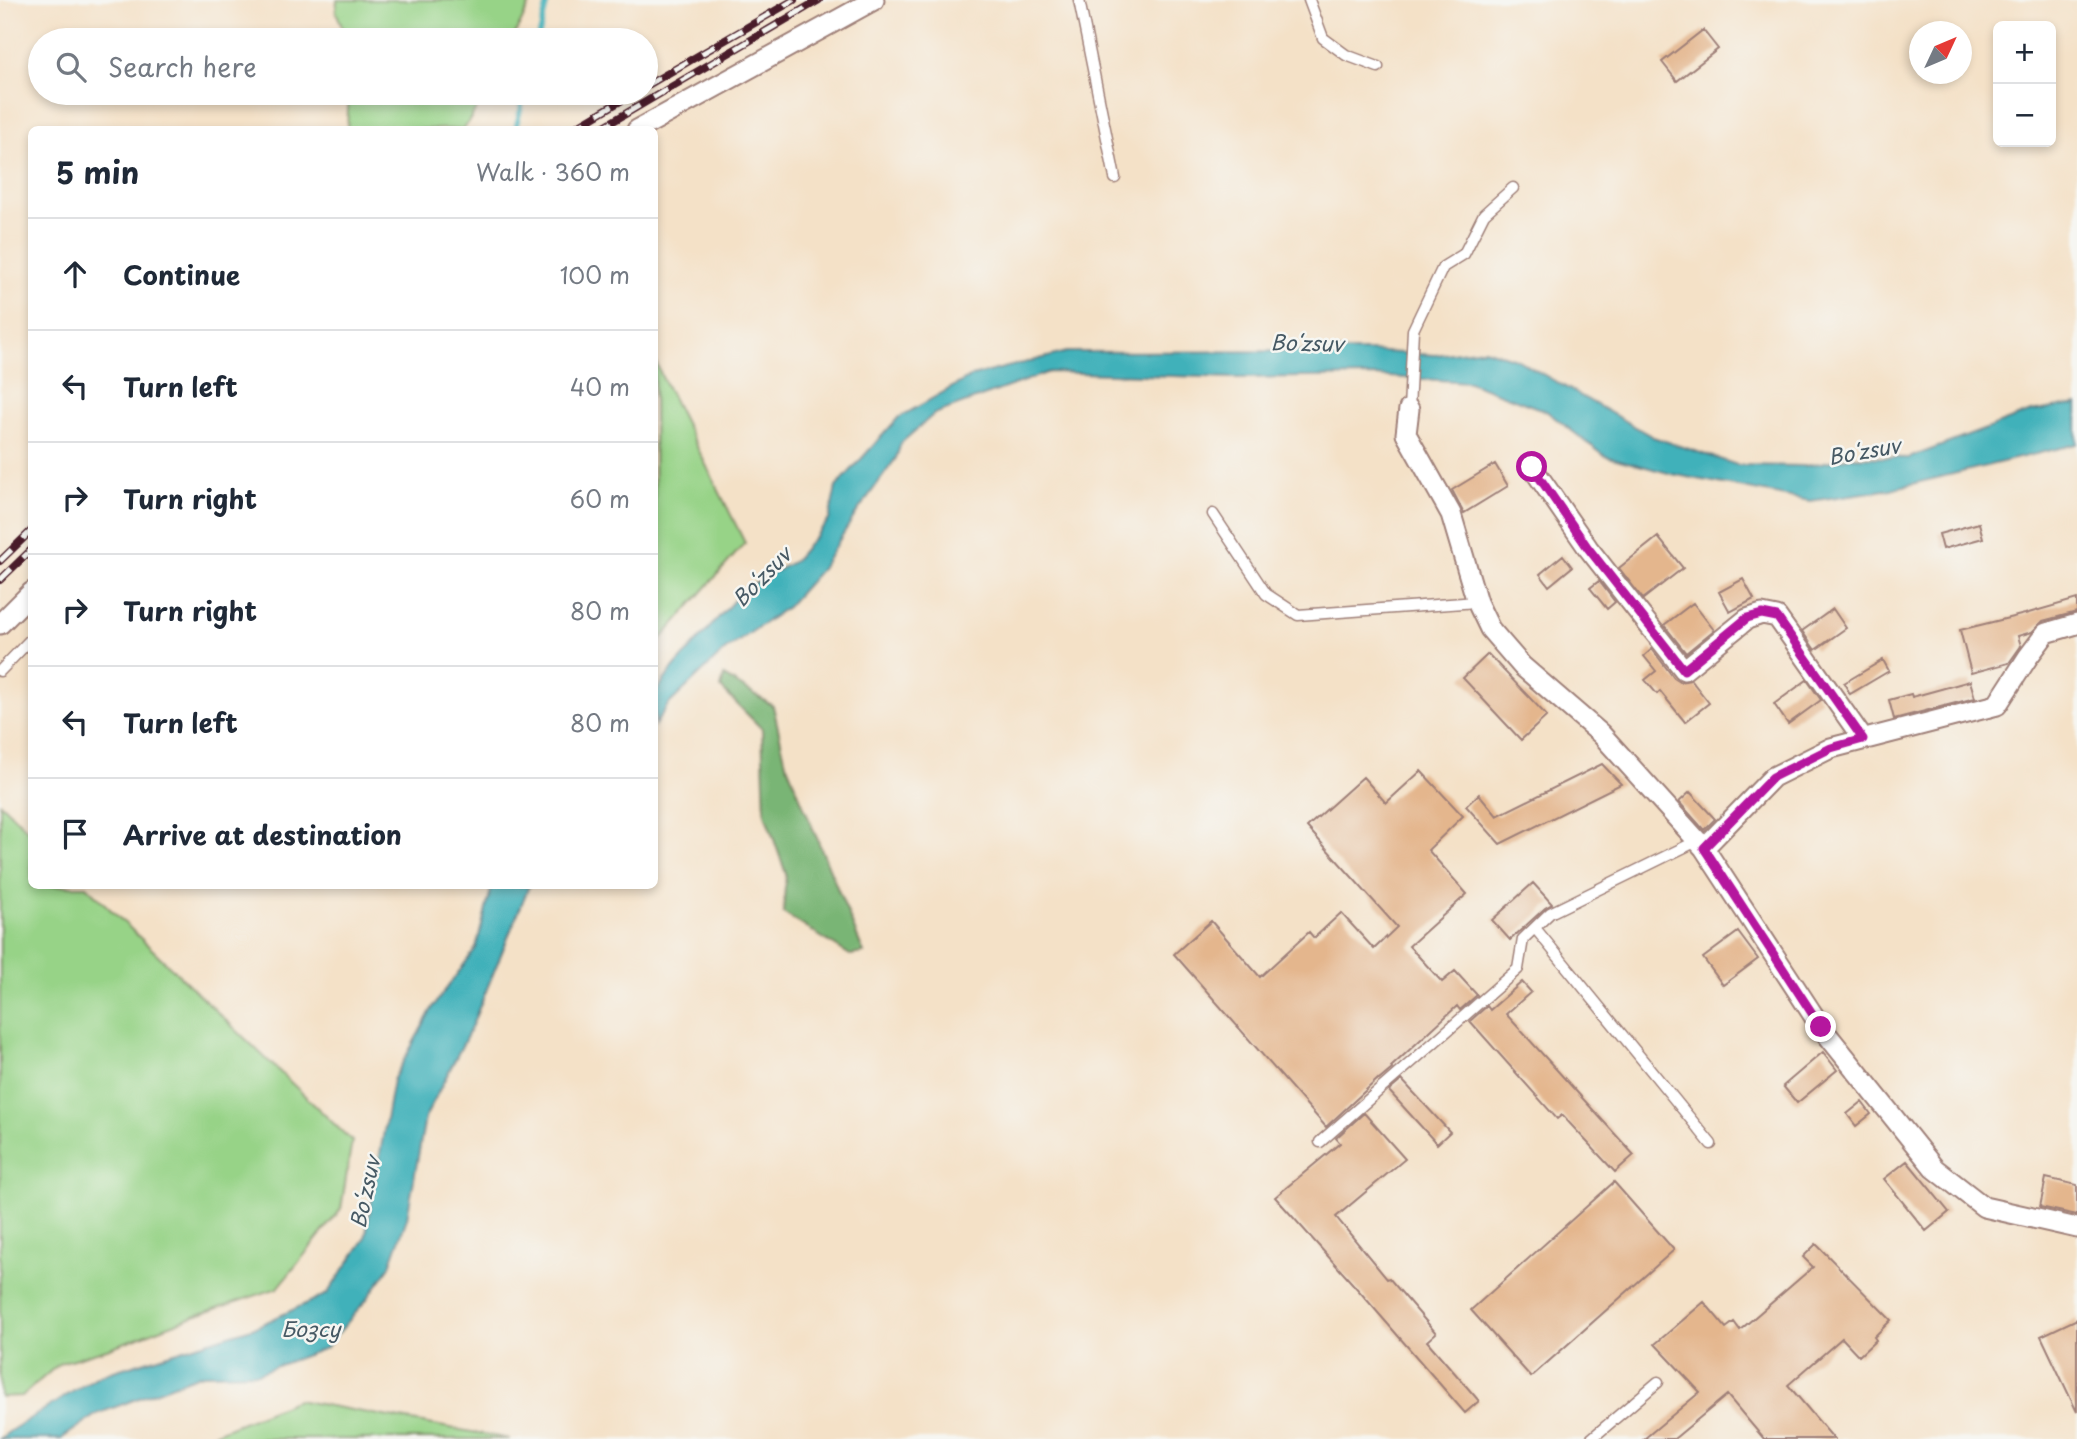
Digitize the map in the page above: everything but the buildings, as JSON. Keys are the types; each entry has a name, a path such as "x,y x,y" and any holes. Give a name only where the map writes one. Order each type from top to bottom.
{"street":[{"path":"644,126 874,0"},
{"path":"1409,409 1406,434 1451,514 1477,602 1490,629 1522,666 1601,734 1701,845 1821,1027 1934,1168 1984,1207 2077,1228"},
{"path":"1532,467 1588,548 1684,670 1747,618 1762,614 1777,617 1863,739"},
{"path":"0,624 28,596"},
{"path":"1701,845 1773,777 1831,748 1997,705 2046,633 2077,624"}],"lane":[{"path":"1079,0 1115,178"},
{"path":"1309,0 1323,38 1346,54 1378,67"},
{"path":"1409,409 1413,330 1443,267 1464,254 1484,214 1513,188"},
{"path":"1213,514 1266,594 1298,615 1477,602"},
{"path":"0,671 28,642"},
{"path":"1320,1142 1518,969 1522,939 1550,913 1701,845"},
{"path":"1535,928 1710,1144"},
{"path":"1591,1439 1658,1382"}],"green space":[{"path":"337,0 532,0 518,28 342,28 336,11"},
{"path":"348,105 479,105 466,126 347,126"},
{"path":"658,368 662,377 745,543 658,643"},
{"path":"724,676 773,706 786,763 864,953 850,955 783,913 786,874 765,814 762,729 721,688"},
{"path":"0,803 28,830 28,889 89,889 352,1141 341,1209 278,1288 60,1363 22,1396 0,1397"},
{"path":"297,1400 510,1439 201,1439"}],"water":[{"path":"1484,349 1516,359 1653,437 1737,465 1805,466 1851,457 1909,458 2031,412 2077,404 2077,444 1891,489 1810,501 1672,474 1605,456 1546,411 1469,382 1374,376 1235,378 1049,372 934,414 901,443 896,458 821,569 787,607 723,652 668,705 658,720 658,689 671,671 743,590 794,561 829,520 836,487 898,418 972,376 1067,352 1368,351 1435,355"},
{"name":"Бозсу","path":"491,889 528,889 470,1030 425,1118 407,1218 389,1268 326,1348 258,1373 202,1374 97,1414 61,1439 0,1439 98,1376 258,1326 327,1294 365,1239 393,1080 433,1007 476,948"}],"waterway":[{"path":"541,28 548,0"},
{"path":"516,126 522,105"}],"railway":[{"path":"658,79 794,0"},
{"path":"658,95 819,0"},
{"path":"578,126 614,105"},
{"path":"605,126 640,105"},
{"path":"0,561 28,534"},
{"path":"0,580 28,553"}],"route":[{"path":"1532,467 1588,548 1684,670 1747,618 1762,614 1777,617 1863,739 1831,748 1773,777 1704,848 1821,1027"}],"water label":[{"name":"Boʻzsuv","path":"1307,342"},
{"name":"Boʻzsuv","path":"1864,450"},
{"name":"Boʻzsuv","path":"761,576"},
{"name":"Boʻzsuv","path":"364,1192"}]}
